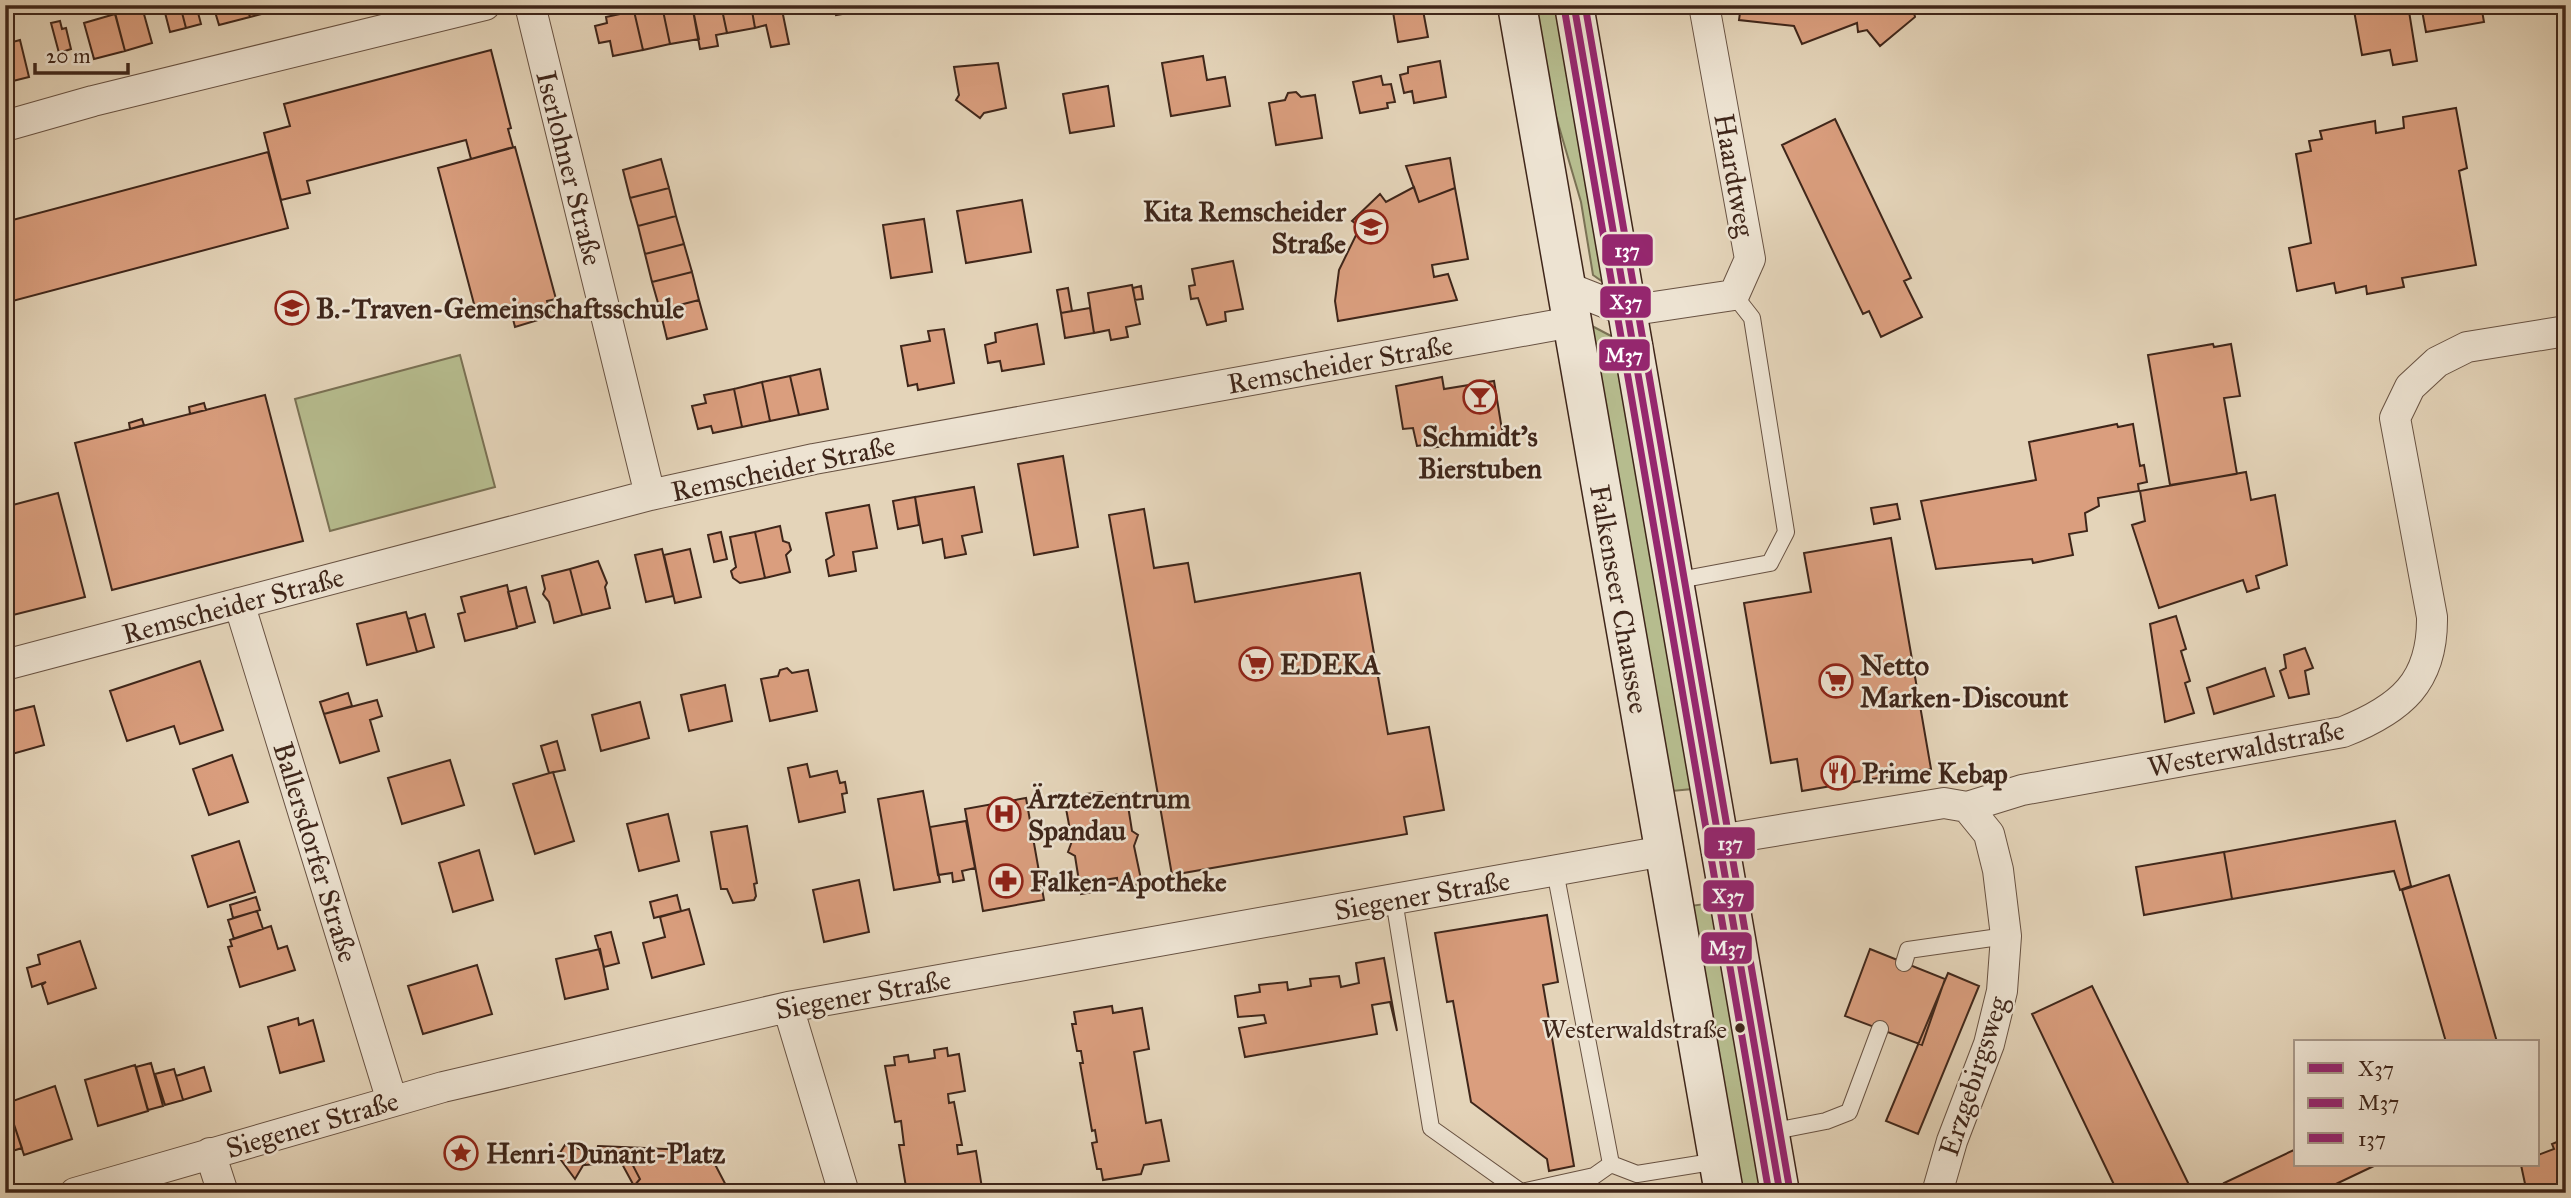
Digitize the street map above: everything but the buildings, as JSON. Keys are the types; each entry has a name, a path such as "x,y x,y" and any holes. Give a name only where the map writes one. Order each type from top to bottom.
{"main road":[{"name":"Falkenseer Chaussee","path":"1517,5 1721,1177"},
{"name":"Falkenseer Chaussee","path":"1574,5 1780,1193"},
{"path":"1664,851 1719,840"}],"street":[{"path":"5,126 93,100 485,5"},
{"name":"Iserlohner Straße","path":"530,5 650,495"},
{"name":"Haardtweg","path":"1704,5 1750,260 1734,295"},
{"path":"1569,305 1627,311 1734,295"},
{"name":"Remscheider Straße","path":"5,665 650,495 1569,305"},
{"name":"Westerwaldstraße","path":"1719,840 1944,803 1967,807 2022,790 2343,732 2370,722 2421,678 2432,647 2432,617 2395,418 2410,387 2437,362 2467,347 2566,331"},
{"name":"Ballersdorfer Straße","path":"239,603 392,1101"},
{"name":"Erzgebirgsweg","path":"1937,1193 1952,1141 1989,1044 2002,991 2006,936 1998,870 1989,834 1967,807"},
{"name":"Siegener Straße","path":"75,1193 392,1101 788,1007 1664,851"},
{"path":"788,1007 845,1193"},
{"path":"211,1153 223,1193"}],"lane":[{"path":"1674,582 1770,563 1786,532 1752,318 1734,295"},
{"path":"1555,871 1611,1164"},
{"path":"1394,900 1431,1128 1521,1192 1594,1176 1611,1164"},
{"path":"1903,963 1908,950 2006,936"},
{"path":"1770,1132 1826,1121 1849,1112 1880,1029"},
{"path":"1611,1164 1637,1174 1721,1177"}],"green space":[{"path":"1533,5 1557,5 1603,282 1593,275 1581,202 1548,89"},
{"path":"1592,326 1613,337 1692,789 1672,791"},
{"path":"460,355 495,487 330,531 295,399"},
{"path":"1712,903 1762,1193 1740,1193 1690,906"}],"transit line":[{"name":"X37","path":"1574,5 1780,1193"},
{"name":"137","path":"1585,5 1790,1191"},
{"name":"M37","path":"1564,7 1769,1193"}],"place":[{"name":"Kita Remscheider Straße","path":"1371,227"},
{"name":"B.-Traven-Gemeinschaftsschule","path":"292,308"},
{"name":"Schmidt's Bierstuben","path":"1480,397"},
{"name":"EDEKA","path":"1256,664"},
{"name":"Netto Marken-Discount","path":"1836,681"},
{"name":"Prime Kebap","path":"1838,773"},
{"name":"Ärztezentrum Spandau","path":"1004,814"},
{"name":"Falken-Apotheke","path":"1006,881"},
{"name":"Westerwaldstraße","path":"1740,1028"},
{"name":"Henri-Dunant-Platz","path":"461,1153"}]}
